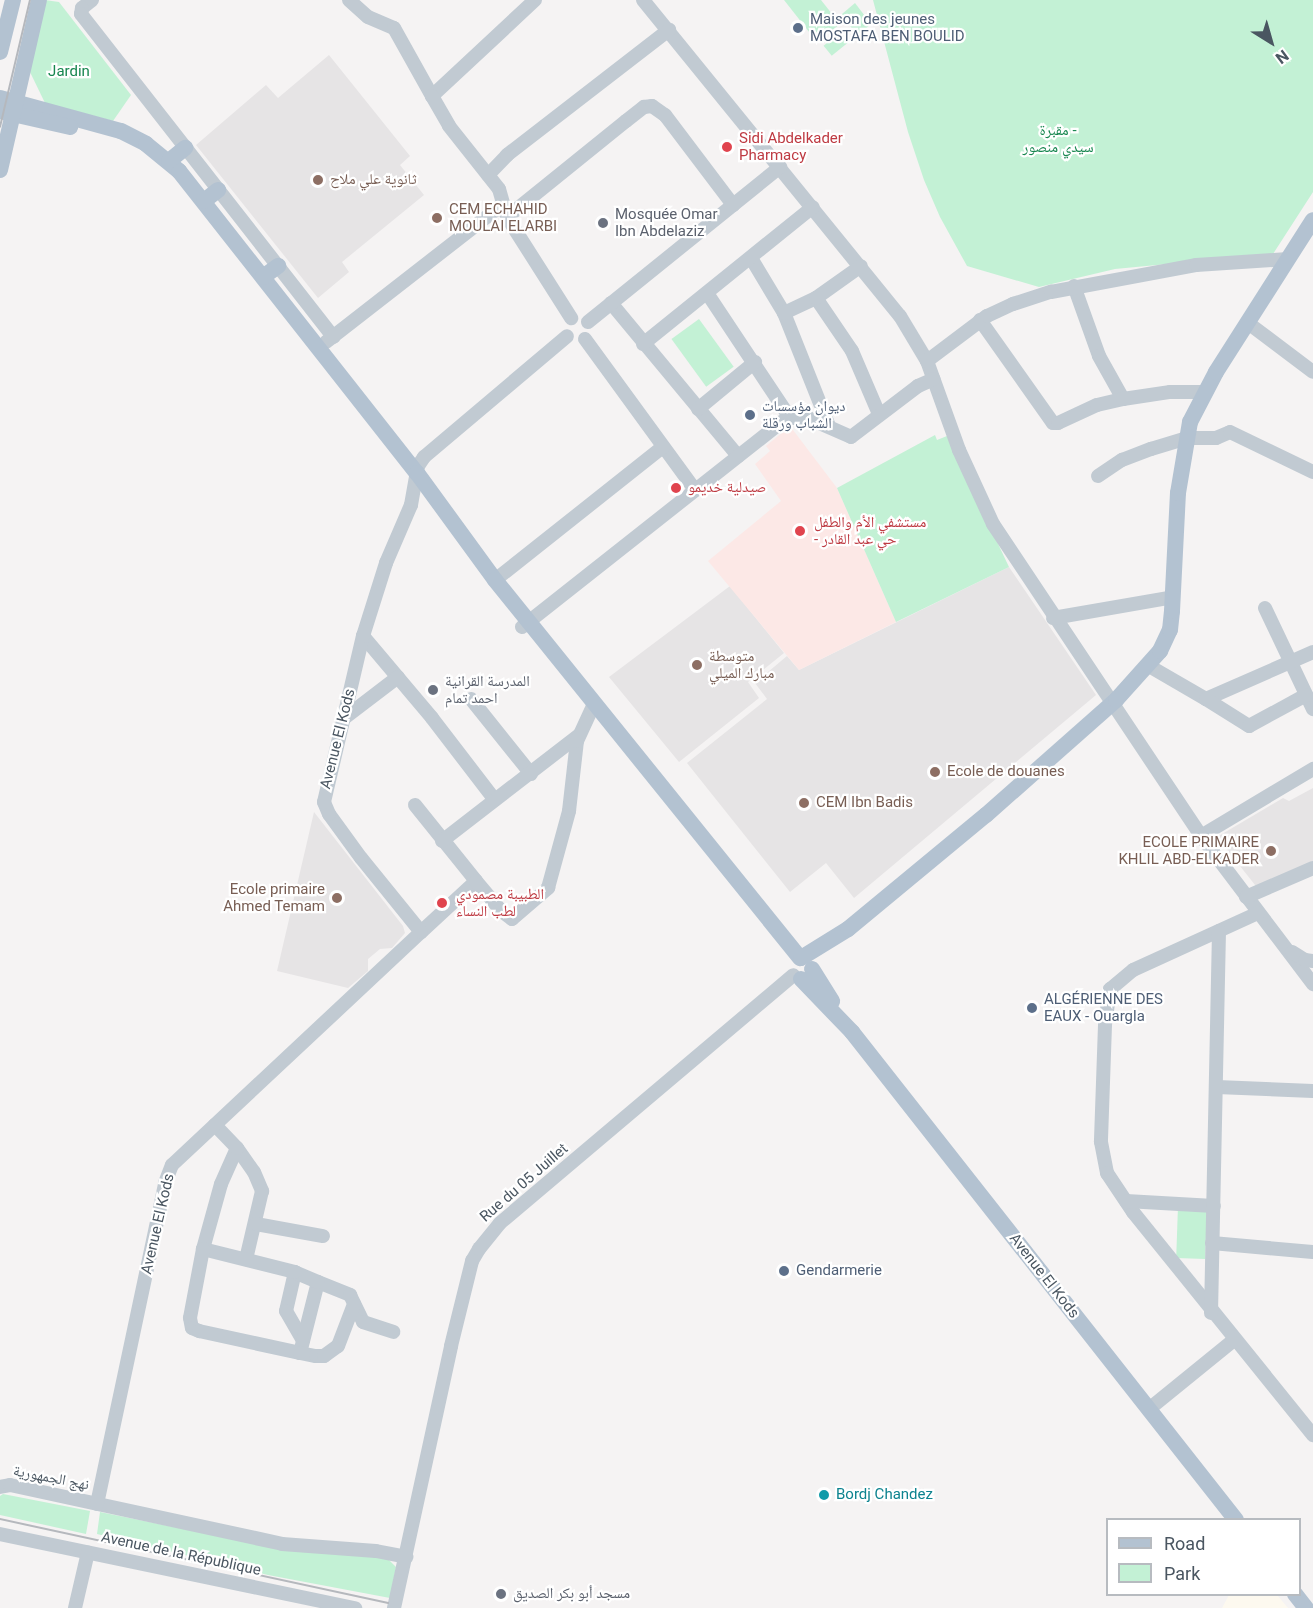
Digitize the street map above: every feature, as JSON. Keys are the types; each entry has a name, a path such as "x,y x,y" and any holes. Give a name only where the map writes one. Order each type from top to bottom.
{"main road":[{"path":"0,52 13,0"},
{"path":"0,170 10,109 39,0"},
{"path":"0,98 10,109 118,140 141,151 161,166 182,188 416,478"},
{"path":"10,109 121,131 146,144 169,161 204,201 416,478"},
{"path":"169,161 185,148"},
{"path":"204,201 218,190"},
{"path":"802,967 986,815 1112,705 1149,666 1165,643 1170,630 1173,597 1178,493 1190,422 1204,392 1313,220"},
{"path":"263,277 278,266"},
{"name":"Avenue El Kods","path":"416,478 495,580 525,625"},
{"name":"Avenue El Kods","path":"416,478 525,625 802,967 1234,1518"},
{"path":"1297,1596 1306,1608"}],"street":[{"path":"93,0 82,8 81,14 333,337"},
{"path":"349,0 368,17 394,28 449,126 499,189 505,211 571,318"},
{"path":"432,96 536,0"},
{"path":"644,0 900,316 927,362 959,450 993,524 1053,618 1201,836 1313,984"},
{"path":"488,175 507,154 669,30"},
{"path":"318,348 644,108 652,106 665,115 734,205"},
{"path":"588,322 780,167"},
{"path":"643,344 813,207"},
{"path":"751,258 784,313 829,426"},
{"path":"927,362 981,320 1013,304 1074,286 1196,265 1288,259"},
{"path":"784,313 816,298 861,266"},
{"path":"1074,286 1099,356 1123,399"},
{"path":"707,293 755,362 790,418"},
{"path":"816,298 852,351 879,414"},
{"path":"611,303 738,456"},
{"path":"567,336 572,340 585,339 589,335 588,322 584,318 571,318"},
{"path":"416,478 424,458 567,336 567,323 571,318"},
{"path":"981,320 1053,423 1058,423 1097,405 1123,399 1170,392 1204,392"},
{"path":"1248,323 1312,375"},
{"path":"585,339 695,490"},
{"path":"698,409 755,362"},
{"path":"525,625 738,456 790,418 808,418 829,426 839,433 851,436 918,386 934,379"},
{"path":"1098,476 1122,460 1186,438 1216,438 1226,432 1235,432 1313,471"},
{"path":"495,580 663,447"},
{"name":"Avenue El Kods","path":"97,1504 165,1183 178,1158 421,932 361,858 325,807 324,794 363,636 386,563 411,505 416,478"},
{"path":"1053,618 1173,597"},
{"path":"1265,608 1313,709"},
{"path":"363,636 495,800"},
{"path":"1206,699 1313,652"},
{"path":"1149,666 1249,726 1265,720 1306,695"},
{"path":"343,719 398,677"},
{"path":"471,699 531,774"},
{"path":"415,805 500,910 512,919 548,888 569,811 579,735 592,708"},
{"path":"442,841 579,735"},
{"path":"1201,836 1313,769"},
{"path":"1246,897 1313,868"},
{"path":"421,932 476,881"},
{"path":"1258,913 1133,970 1117,981 1107,996 1101,1142 1107,1173 1126,1201 1211,1313 1313,1435"},
{"path":"1211,1313 1219,931"},
{"path":"1290,951 1313,962"},
{"name":"Rue du 05 Juillet","path":"394,1608 451,1346 472,1262 479,1249 500,1223 802,967"},
{"path":"1217,1087 1313,1091"},
{"path":"216,1125 237,1148 254,1172 262,1191 246,1259"},
{"path":"237,1148 221,1184 203,1249 190,1318 192,1328 302,1347 316,1356 331,1353 338,1346 354,1304"},
{"path":"1126,1201 1214,1206"},
{"path":"256,1224 323,1236"},
{"path":"1212,1243 1313,1252"},
{"path":"203,1249 295,1272 318,1281 350,1295 363,1322 393,1332"},
{"path":"295,1272 286,1311 302,1347"},
{"path":"302,1347 318,1281"},
{"path":"1149,1409 1234,1340"},
{"name":"نهج الجمهورية","path":"0,1487 10,1485 282,1544 376,1551 406,1557"},
{"name":"Avenue de la République","path":"0,1534 355,1608"},
{"path":"75,1608 88,1552"}],"shaded area":[{"name":"ثانوية علي ملاح","path":"329,55 410,156 400,165 424,195 342,262 349,272 318,298 196,145 266,85 278,98"},
{"name":"مستشفي الأم والطفل - حي عبد القادر","path":"790,426 837,488 896,622 799,670 708,561 781,501 755,464 770,451 766,446"},
{"name":"Ecole de douanes","path":"1009,567 1096,695 854,898 826,863 790,892 687,763 767,699 755,683 787,656 799,670"},
{"name":"متوسطة مبارك الميلي","path":"730,586 784,653 748,682 759,698 679,762 609,677"},
{"name":"ECOLE PRIMAIRE KHLIL ABD-ELKADER","path":"1313,788 1313,866 1259,890 1217,837 1283,798 1289,801"},
{"name":"Ecole primaire Ahmed Temam","path":"314,812 403,926 405,933 392,948 380,949 368,959 368,971 348,988 277,971"},
{"path":"1228,1596 1278,1596 1288,1608 1222,1608"}],"green space":[{"name":"Jardin","path":"45,0 59,2 131,95 113,121 45,103 30,72"},
{"path":"784,0 821,0 840,24 817,42"},
{"name":"مقبرة - سيدي منصور","path":"873,0 1313,0 1313,192 1273,254 1115,269 1039,287 967,266 940,217 924,180 908,132"},
{"path":"855,3 871,24 857,36 842,14"},
{"path":"843,30 851,40 832,56 824,46"},
{"path":"699,319 734,367 706,387 671,339"},
{"path":"935,435 937,440 947,436 1009,567 896,622 837,488"},
{"path":"1178,1206 1207,1207 1205,1259 1176,1258"},
{"path":"3,1494 90,1511 86,1534 0,1515 0,1496"},
{"path":"100,1512 282,1549 386,1557 396,1567 390,1598 268,1575 97,1534"}],"tram line":[{"path":"0,127 30,0"},
{"path":"0,1519 388,1603"}],"place":[{"name":"Maison des jeunes MOSTAFA BEN BOULID","path":"798,28"},
{"name":"Sidi Abdelkader Pharmacy","path":"727,147"},
{"name":"ثانوية علي ملاح","path":"318,180"},
{"name":"CEM ECHAHID MOULAI ELARBI","path":"437,218"},
{"name":"Mosquée Omar Ibn Abdelaziz","path":"603,223"},
{"name":"ديوان مؤسسات الشباب ورقلة","path":"750,415"},
{"name":"صيدلية خديمو","path":"676,488"},
{"name":"مستشفي الأم والطفل - حي عبد القادر","path":"800,531"},
{"name":"متوسطة مبارك الميلي","path":"697,665"},
{"name":"المدرسة القرانية احمد تمام","path":"433,690"},
{"name":"Ecole de douanes","path":"935,772"},
{"name":"CEM Ibn Badis","path":"804,803"},
{"name":"ECOLE PRIMAIRE KHLIL ABD-ELKADER","path":"1271,851"},
{"name":"Ecole primaire Ahmed Temam","path":"337,898"},
{"name":"الطبيبة مصمودي لطب النساء","path":"442,903"},
{"name":"ALGÉRIENNE DES EAUX - Ouargla","path":"1032,1008"},
{"name":"Gendarmerie","path":"784,1271"},
{"name":"Bordj Chandez","path":"824,1495"},
{"name":"مسجد أبو بكر الصديق","path":"501,1594"}]}
